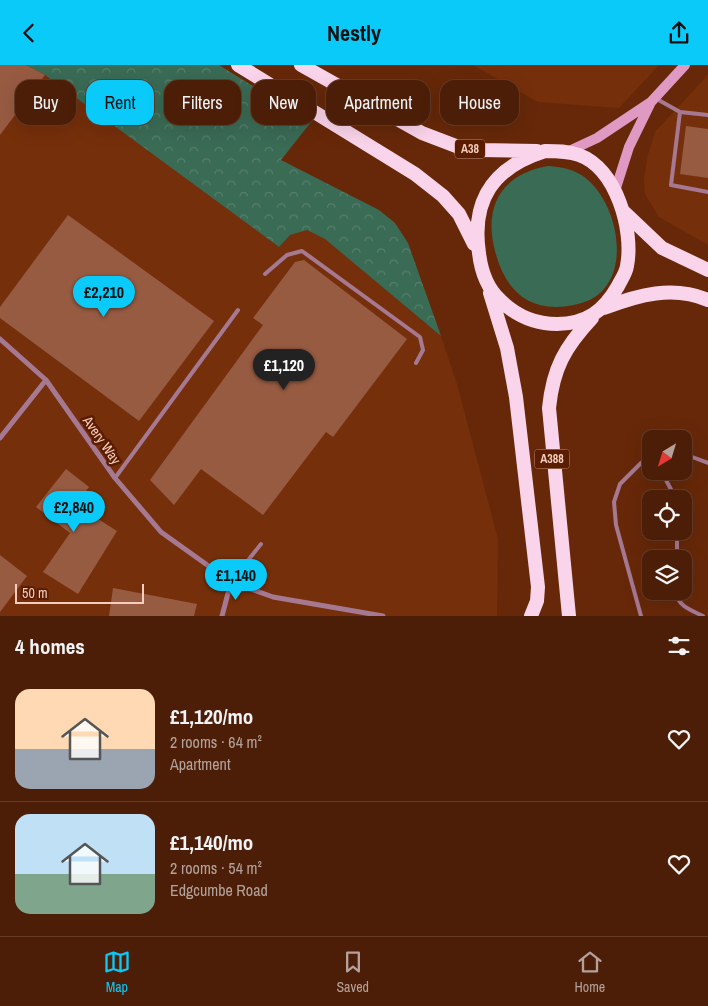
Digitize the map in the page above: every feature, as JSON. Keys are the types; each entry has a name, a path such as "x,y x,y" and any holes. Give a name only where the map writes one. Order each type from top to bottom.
{"highway":[{"path":"238,65 416,174 443,196 459,214 471,234 486,280 495,295 506,307 521,317 535,322 564,324 647,294 686,294 708,300"},
{"name":"A38","path":"301,65 415,129 456,146 480,150 546,151"},
{"path":"480,259 476,234 482,199 504,172 516,163 546,151 580,155 598,166 615,191 622,211 627,241 627,266 599,312"},
{"path":"622,211 662,247 708,270"},
{"name":"A388","path":"486,280 507,348 516,397 538,587 537,601 531,616"},
{"name":"A388","path":"569,616 548,408 551,388 560,360 578,333 599,312"}],"main road":[{"path":"567,152 598,138 653,100 686,65"},
{"path":"615,191 629,147 653,100"}],"street":[{"name":"Avery Way","path":"0,339 46,380 114,478 161,531 231,582 272,597 383,616"},
{"path":"0,438 46,380"},
{"path":"222,616 231,582"}],"lane":[{"path":"653,100 680,112 708,115"},
{"path":"680,112 671,185 708,191"},
{"path":"264,274 288,255 302,251 420,337 423,350 416,363"},
{"path":"114,478 238,310"},
{"path":"692,457 708,463"},
{"path":"641,463 620,484 614,502 616,525 641,616"},
{"path":"231,582 261,544"},
{"path":"678,600 682,605 703,616"}],"shaded area":[{"path":"0,65 26,65 52,80 15,80 15,125 76,125 76,98 86,105 86,125 113,125 279,247 290,235 307,230 325,239 441,336 457,384 498,539 497,616 0,616"},
{"path":"473,65 659,65 619,108 538,102 519,91 519,80 499,80"},
{"path":"708,75 708,245 659,217 645,194 644,179 648,155 655,132"}],"green space":[{"path":"26,65 219,65 251,85 251,125 309,125 281,160 379,210 395,223 408,243 441,336 325,239 307,230 290,235 279,247 113,125 154,125 154,80 86,80 86,105 76,98 76,80 52,80"},
{"path":"548,166 565,168 580,174 600,194 609,211 615,230 617,249 615,267 608,284 596,296 578,304 562,307 535,303 524,298 514,290 500,266 492,235 494,206 508,185 519,176"}],"building":[{"path":"0,65 26,65 45,75 41,80 15,80 15,115 0,135"},
{"path":"686,126 708,129 708,178 680,174"},
{"path":"68,215 214,321 139,421 0,318 0,307"},
{"path":"304,260 407,339 333,437 326,432 263,515 201,469 174,505 150,480 263,325 253,318 295,262"},
{"path":"66,469 89,487 76,505 117,531 78,594 43,572 70,533 36,507"},
{"path":"0,555 27,576 0,612"},
{"path":"113,588 197,604 194,616 109,616"}]}
